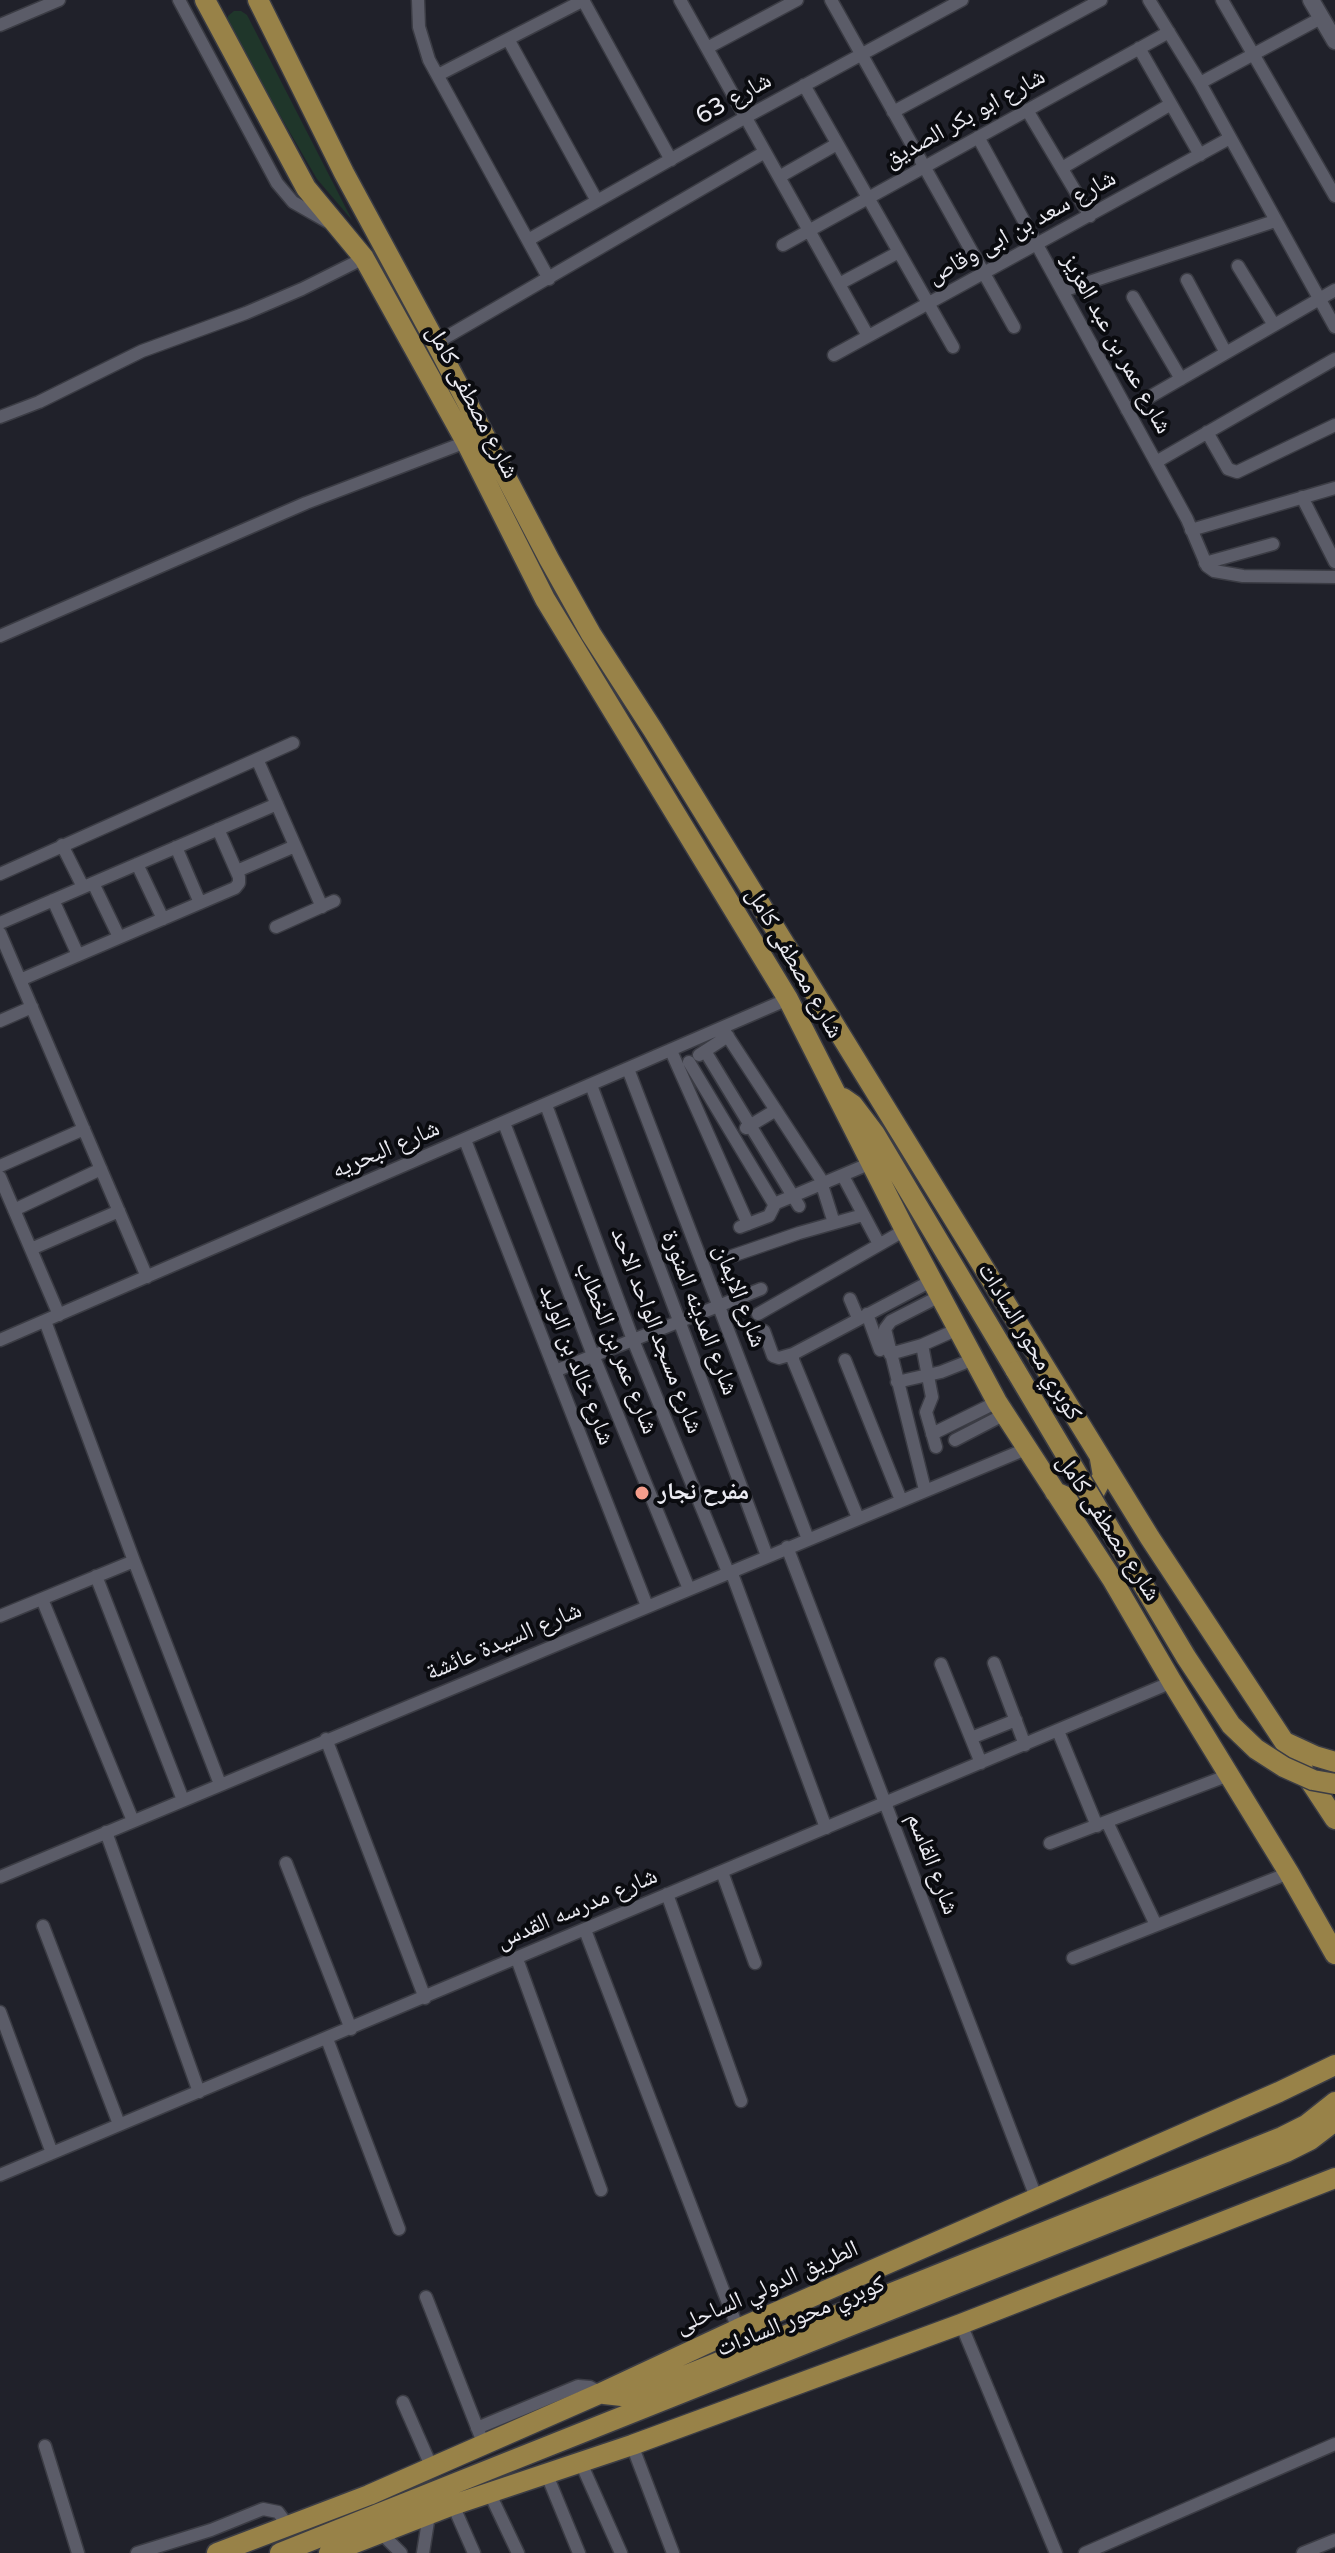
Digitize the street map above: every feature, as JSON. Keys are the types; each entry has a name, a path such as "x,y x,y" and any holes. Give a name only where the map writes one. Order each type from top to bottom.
{"main road":[{"name":"شارع مصطفى كامل","path":"205,0 218,9 306,188 364,258 466,442 545,599 788,999 905,1230 1001,1408 1112,1579 1335,1954"},
{"name":"شارع مصطفى كامل","path":"258,0 344,173 591,634 1100,1459 1335,1819"},
{"name":"كوبري محور السادات","path":"836,1093 853,1105 875,1134 1186,1657 1231,1725 1256,1749 1284,1767 1313,1780 1335,1784"},
{"path":"1055,1492 1071,1499 1088,1496 1100,1484 1103,1467 1100,1459"},
{"path":"1112,1579 1106,1560 1114,1543 1131,1534 1150,1538"},
{"path":"1286,1742 1335,1762"},
{"name":"الطريق الدولي الساحلى","path":"217,2553 432,2468 481,2437 601,2393 738,2329 1335,2065"},
{"path":"1310,2078 1335,2092"},
{"name":"كوبري محور السادات","path":"280,2553 1041,2241 1282,2137 1306,2125 1335,2102"},
{"name":"كوبري محور السادات","path":"601,2393 622,2396 644,2392 1298,2146 1335,2121"},
{"path":"329,2553 453,2505 632,2445 961,2324 1335,2178"}],"street":[{"path":"0,25 59,0"},
{"path":"179,0 277,183 293,202 339,227"},
{"path":"418,0 423,44 549,279"},
{"path":"438,75 583,0 671,160"},
{"path":"680,0 868,336"},
{"path":"707,48 797,0"},
{"path":"831,0 1014,327"},
{"path":"893,112 1101,0"},
{"path":"1149,0 1200,83 1335,327"},
{"path":"1222,0 1335,196"},
{"path":"1200,83 1253,54 1330,29 1311,0"},
{"name":"شارع 63","path":"528,240 960,1"},
{"name":"شارع ابو بكر الصديق","path":"783,245 1169,32"},
{"path":"508,39 597,201"},
{"path":"1139,48 1200,155"},
{"path":"804,85 953,347"},
{"path":"1062,168 1171,104"},
{"path":"1027,110 1090,216"},
{"name":"شارع عمر بن عبد العزيز","path":"978,137 1156,462 1205,563"},
{"name":"شارع سعد بن ابى وقاص","path":"834,355 1230,138"},
{"path":"779,177 837,144"},
{"path":"436,343 765,152"},
{"path":"1062,291 1275,221"},
{"path":"839,284 899,252"},
{"path":"0,417 39,402 142,351 246,313 364,258"},
{"path":"1238,266 1274,325"},
{"path":"1187,280 1226,353"},
{"path":"1127,410 1335,290"},
{"path":"1133,297 1181,379"},
{"path":"1156,462 1335,359"},
{"path":"1207,432 1228,469 1237,472 1335,425"},
{"path":"0,636 306,503 466,442"},
{"path":"1191,530 1335,488"},
{"path":"1302,497 1335,562"},
{"path":"1205,563 1273,544"},
{"path":"1205,563 1214,571 1243,576 1335,577"},
{"path":"0,874 293,743"},
{"path":"257,759 295,846 328,904 276,927"},
{"path":"0,923 277,804"},
{"path":"20,980 235,888 240,880 218,829"},
{"path":"62,845 119,937"},
{"path":"237,871 295,846"},
{"path":"176,847 200,903"},
{"path":"137,864 163,919"},
{"path":"53,900 78,955"},
{"path":"0,933 147,1277"},
{"path":"0,971 14,965"},
{"name":"شارع البحريه","path":"0,1340 628,1069 725,1032 788,999"},
{"path":"0,1021 32,1007"},
{"path":"684,1065 725,1032 823,1185 834,1223"},
{"path":"671,1051 733,1136 775,1204"},
{"path":"705,1051 796,1201"},
{"path":"684,1065 744,1226 769,1216 775,1204"},
{"name":"شارع الايمان","path":"628,1069 808,1539"},
{"name":"شارع المدينه المنورة","path":"591,1085 767,1556"},
{"name":"شارع مسجد الواحد الاحد","path":"546,1105 633,1340 729,1572 826,1828"},
{"path":"733,1136 776,1110"},
{"name":"شارع عمر بن الخطاب","path":"504,1123 593,1355 689,1589"},
{"path":"0,1166 84,1129"},
{"name":"شارع خالد بن الوليد","path":"465,1140 647,1606"},
{"path":"775,1204 796,1201 871,1163"},
{"path":"14,1210 101,1169"},
{"path":"843,1176 879,1244"},
{"path":"0,1177 59,1315"},
{"path":"31,1249 119,1211"},
{"path":"732,1256 863,1215"},
{"path":"758,1314 905,1230"},
{"path":"764,1331 775,1357 793,1357 862,1316 936,1288"},
{"path":"885,1352 888,1323 936,1288"},
{"path":"555,1371 761,1289"},
{"path":"850,1299 885,1352 897,1382 925,1490"},
{"path":"45,1321 220,1784"},
{"path":"885,1352 922,1345 958,1329"},
{"path":"922,1345 932,1397 926,1410 932,1434"},
{"path":"793,1357 858,1518"},
{"path":"897,1382 974,1359"},
{"path":"845,1360 901,1500"},
{"path":"908,1427 932,1434 1001,1408"},
{"path":"955,1440 1001,1408"},
{"name":"شارع السيدة عائشة","path":"0,1877 1026,1449"},
{"name":"شارع القاسم","path":"787,1547 1036,2197"},
{"path":"0,1616 134,1561"},
{"path":"96,1576 183,1800"},
{"path":"42,1599 133,1821"},
{"path":"994,1663 1025,1745"},
{"path":"941,1664 981,1763"},
{"name":"شارع مدرسه القدس","path":"0,2175 1172,1682"},
{"path":"971,1738 1016,1720"},
{"path":"1058,1731 1102,1824 1156,1925"},
{"path":"326,1739 425,1998"},
{"path":"1050,1843 1229,1775"},
{"path":"106,1832 199,2092"},
{"path":"286,1863 351,2029"},
{"path":"722,1872 755,1963"},
{"path":"1073,1958 1289,1873"},
{"path":"667,1894 741,2101"},
{"path":"43,1926 119,2124"},
{"path":"585,1930 738,2329"},
{"path":"517,1959 601,2190"},
{"path":"0,2012 52,2153"},
{"path":"327,2039 399,2229"},
{"path":"426,2297 481,2437"},
{"path":"961,2324 1056,2553"},
{"path":"403,2402 432,2468"},
{"path":"1085,2553 1335,2444"},
{"path":"632,2445 673,2553"},
{"path":"45,2446 78,2553"},
{"path":"581,2463 621,2553"},
{"path":"547,2475 579,2553"},
{"path":"490,2494 518,2553"},
{"path":"453,2505 474,2553"},
{"path":"137,2553 211,2530 263,2509 278,2512 289,2527"},
{"path":"423,2553 429,2515"},
{"path":"382,2534 401,2553"},
{"path":"1303,2553 1335,2540"}],"green space":[{"path":"234,11 247,15 352,220 317,179 227,24 228,16"}],"place":[{"name":"مفرح نجار","path":"642,1493"}]}
